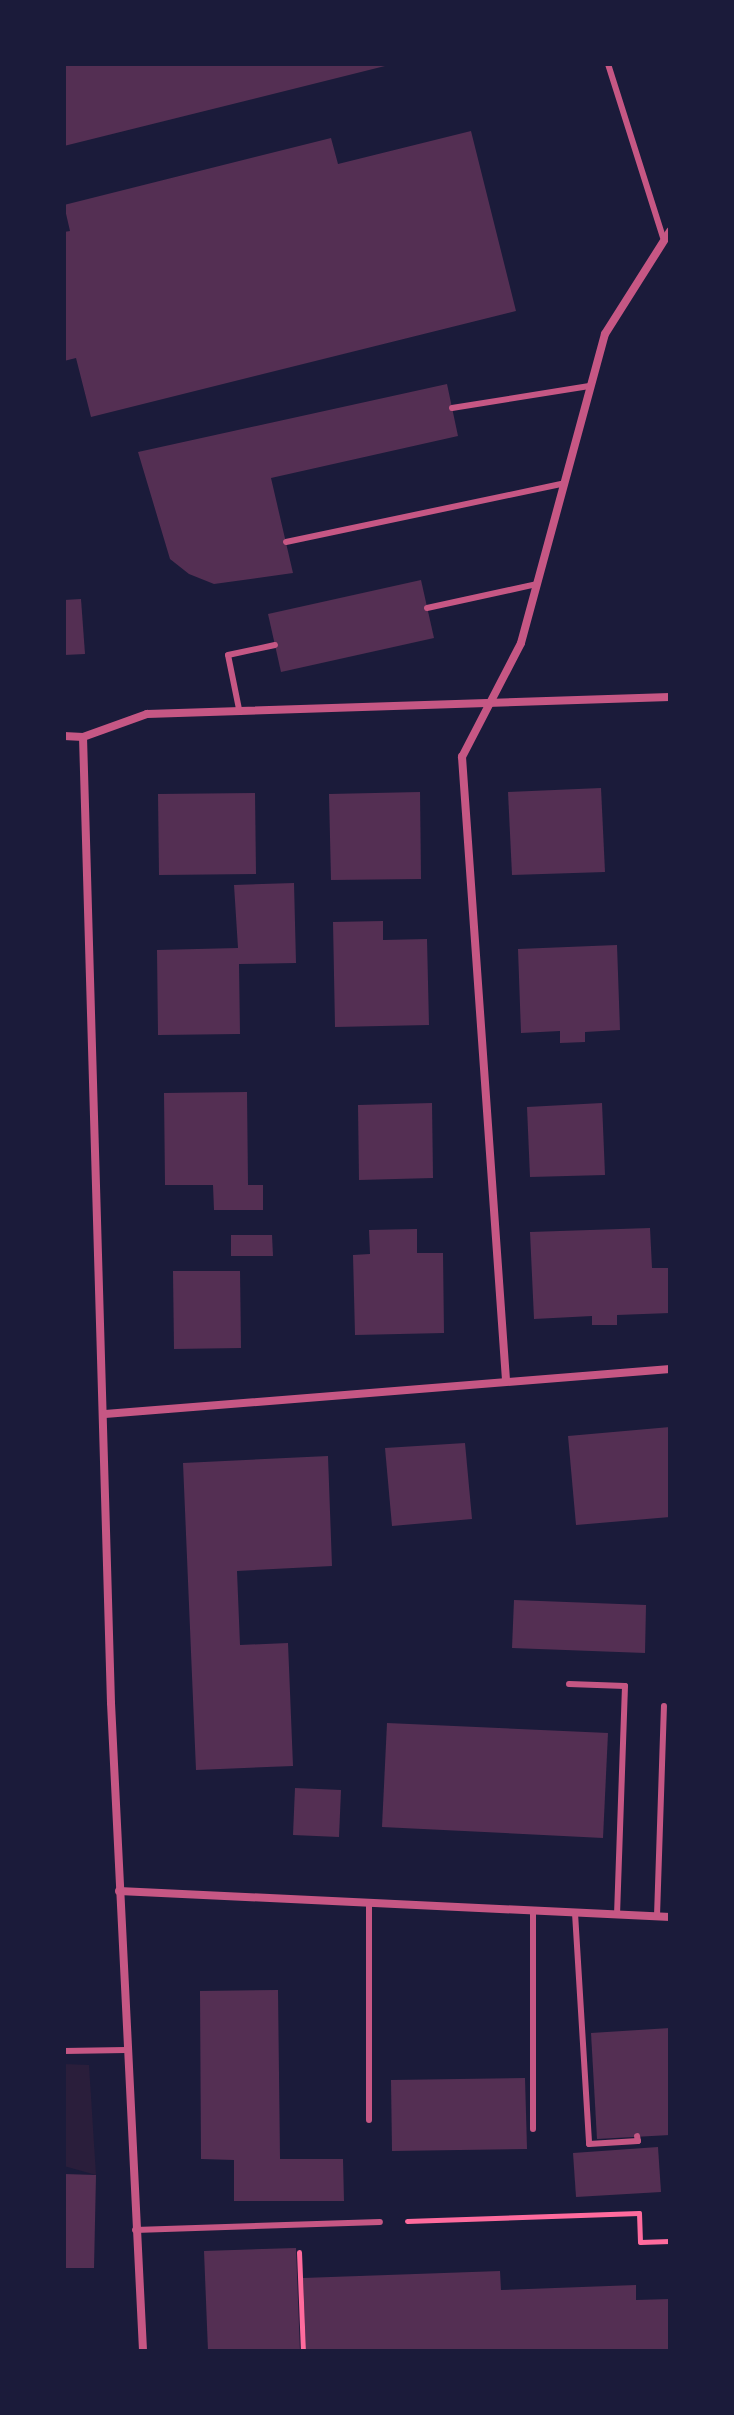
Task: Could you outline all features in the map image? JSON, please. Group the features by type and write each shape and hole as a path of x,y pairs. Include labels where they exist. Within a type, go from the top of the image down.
{"street":[{"path":"506,1380 462,757 521,643 561,484 605,334 666,234"},
{"path":"64,736 83,737 147,714 491,700 670,697"},
{"path":"83,737 119,1891 143,2351"},
{"path":"105,1414 670,1369"},
{"path":"119,1891 670,1917"}],"lane":[{"path":"608,64 666,234"},
{"path":"452,408 589,386"},
{"path":"286,542 561,484"},
{"path":"427,608 537,584"},
{"path":"239,709 228,655 275,645"},
{"path":"569,1684 625,1686 617,1915"},
{"path":"657,1916 664,1706"},
{"path":"369,1903 369,2120"},
{"path":"533,1911 533,2129"},
{"path":"575,1913 589,2144 638,2141 637,2136"},
{"path":"64,2051 126,2050"},
{"path":"135,2230 380,2222"}],"path":[{"path":"380,2222 639,2213 640,2242 670,2241"},
{"path":"298,2224 303,2351"}],"shaded area":[{"path":"64,2064 89,2065 96,2175 64,2166"}],"building":[{"path":"64,64 389,64 389,65 64,146"},
{"path":"471,131 516,311 91,417 76,358 64,361 64,232 70,231 64,205 331,138 338,164"},
{"path":"447,384 458,436 271,478 293,573 214,584 189,574 170,559 138,452"},
{"path":"421,580 434,638 281,672 268,614"},
{"path":"81,599 85,654 64,655 64,600"},
{"path":"601,788 605,872 512,875 508,792"},
{"path":"420,792 421,879 331,880 329,794"},
{"path":"255,793 256,874 159,875 158,794"},
{"path":"294,883 296,963 239,964 240,1034 158,1035 157,950 238,948 234,885"},
{"path":"383,921 383,940 427,939 429,1025 335,1027 333,922"},
{"path":"617,945 620,1030 585,1032 585,1042 560,1043 560,1031 521,1033 518,949"},
{"path":"247,1092 248,1185 263,1185 263,1210 214,1210 213,1185 165,1185 164,1093"},
{"path":"432,1103 433,1178 359,1180 358,1105"},
{"path":"602,1103 605,1175 530,1177 527,1107"},
{"path":"650,1228 652,1268 668,1268 670,1313 617,1315 617,1325 592,1325 592,1316 534,1319 530,1232"},
{"path":"417,1229 417,1253 443,1253 444,1333 355,1335 353,1255 370,1254 369,1230"},
{"path":"231,1235 272,1235 273,1256 231,1256"},
{"path":"173,1271 240,1271 241,1348 174,1349"},
{"path":"670,1427 670,1517 576,1525 568,1436"},
{"path":"465,1443 472,1519 392,1526 385,1448"},
{"path":"328,1456 332,1566 237,1571 240,1645 288,1643 293,1766 196,1770 183,1463"},
{"path":"514,1600 646,1605 645,1653 512,1648"},
{"path":"387,1723 608,1733 603,1838 382,1827"},
{"path":"295,1788 341,1790 339,1837 293,1835"},
{"path":"278,1990 280,2159 343,2159 344,2201 234,2201 234,2160 201,2159 200,1991"},
{"path":"670,2028 670,2135 597,2139 591,2033"},
{"path":"525,2078 527,2149 392,2151 391,2080"},
{"path":"658,2147 661,2192 576,2197 573,2153"},
{"path":"64,2174 96,2175 94,2268 64,2268"},
{"path":"296,2248 300,2351 208,2351 204,2251"},
{"path":"500,2271 501,2290 636,2285 636,2300 670,2299 670,2351 306,2351 303,2278"}]}
